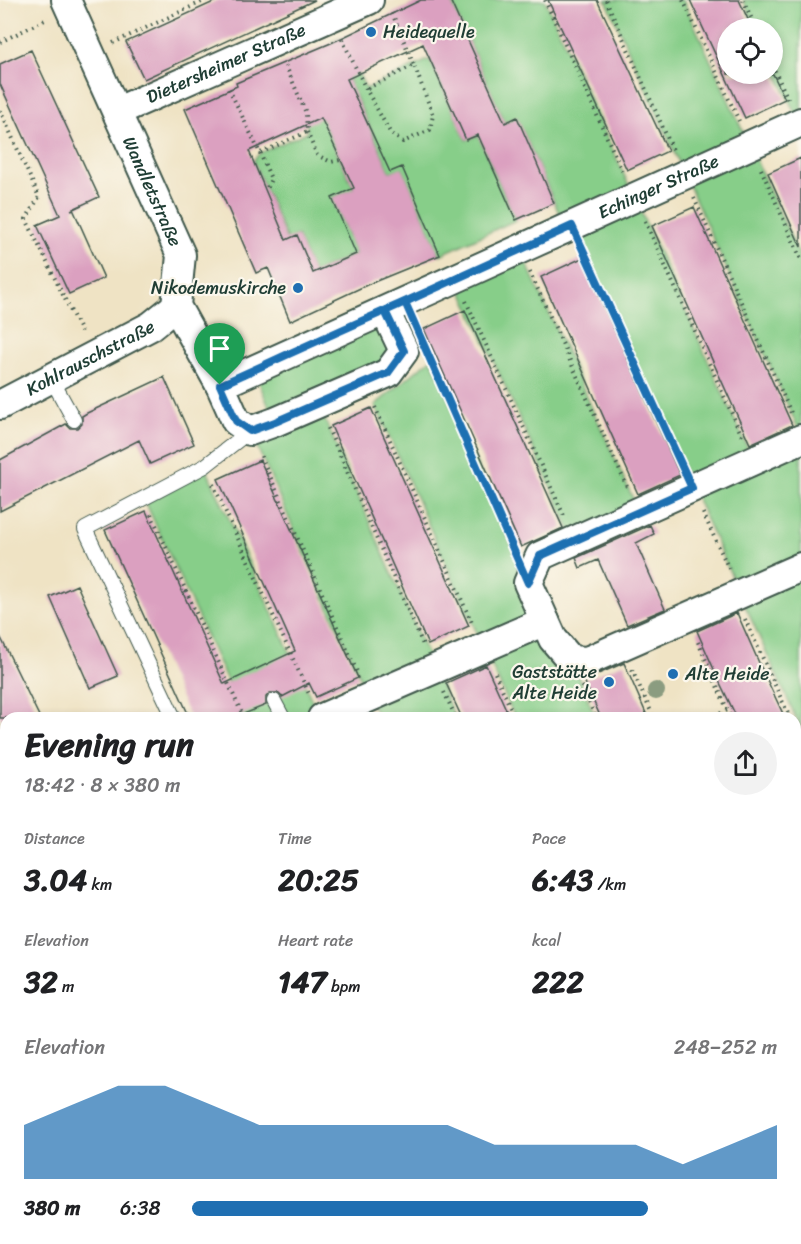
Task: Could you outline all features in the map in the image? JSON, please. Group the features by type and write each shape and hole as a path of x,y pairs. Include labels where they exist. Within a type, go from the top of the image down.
{"street":[{"name":"Wandletstraße","path":"68,4 181,255 176,306"},
{"name":"Dietersheimer Straße","path":"118,111 331,17 380,4"},
{"name":"Echinger Straße","path":"220,385 800,123"},
{"name":"Kohlrauschstraße","path":"0,405 151,326 176,306"},
{"path":"176,306 220,385 236,421 250,431 388,373 404,351 385,311"},
{"path":"799,432 753,461 540,556 528,583 553,639 571,660 587,661 801,567"},
{"path":"316,708 369,698 545,621"}],"lane":[{"path":"51,378 74,420"},
{"path":"171,712 85,529 205,466 250,431"},
{"path":"274,701 280,712"}],"path":[{"path":"91,54 206,0"},
{"path":"545,0 753,461"},
{"path":"606,0 799,432"},
{"path":"683,0 801,259"},
{"path":"743,0 751,18"},
{"path":"0,42 68,4"},
{"path":"331,17 391,134 403,142 429,130 433,115 414,65 380,4"},
{"path":"275,41 306,113 307,132 317,155 331,162 340,160"},
{"path":"366,89 414,65"},
{"path":"219,67 271,179 266,189"},
{"path":"781,84 800,123"},
{"path":"0,110 39,197 26,219 93,357"},
{"path":"260,153 307,132"},
{"path":"572,226 692,488 787,712"},
{"path":"520,249 639,512"},
{"path":"456,278 575,541"},
{"path":"426,350 528,583"},
{"path":"365,384 512,712"},
{"path":"318,404 434,670"},
{"path":"250,431 369,698"},
{"path":"205,466 316,708"},
{"path":"144,499 241,712"},
{"path":"686,617 728,710 723,712"},
{"path":"621,646 651,712"}],"green space":[{"path":"450,0 545,0 753,460 801,439 801,712 793,712 573,226 566,229 517,118 505,123"},
{"path":"606,0 683,0 717,75 717,84 721,84 801,259 801,435"},
{"path":"743,0 801,0 801,127 782,84 783,18 751,18"},
{"path":"341,38 366,89 430,59 466,140 478,135 516,220 440,255 402,168 390,172 331,42"},
{"path":"317,108 354,189 332,198 356,254 313,273 297,235 287,240 253,161 260,153 307,132 306,113"},
{"path":"520,249 639,512 575,541 456,278"},
{"path":"385,311 404,351 318,404 452,712 375,712 250,431 275,422 254,370"},
{"path":"431,359 553,639 571,660 593,712 512,712 375,405"},
{"path":"205,466 317,712 241,712 144,499"}],"building":[{"path":"218,0 315,0 144,79 126,42"},
{"path":"421,0 450,0 505,123 517,117 554,203 516,220 478,135 466,140 423,44 347,79 390,172 402,167 440,255 369,284 290,321 268,268 256,273 185,109 237,86 236,83 331,43","holes":["321,118 354,188 332,198 356,254 313,273 297,235 286,240 249,151"]},
{"path":"548,0 597,0 668,151 627,170"},
{"path":"690,0 739,0 747,18 717,18 717,58"},
{"path":"31,50 99,197 73,209 104,278 69,294 37,225 60,215 0,84 0,64"},
{"path":"729,84 778,84 785,99 745,118"},
{"path":"801,158 801,247 768,173"},
{"path":"694,207 792,425 750,444 652,226"},
{"path":"582,258 680,475 638,494 541,277"},
{"path":"465,310 563,528 521,547 424,329"},
{"path":"164,377 194,444 150,464 139,440 0,511 0,460 66,424 70,428 78,428 82,424 82,416 87,413"},
{"path":"371,408 469,626 428,645 331,426"},
{"path":"260,460 358,678 316,697 309,683 282,697 278,693 270,693 266,697 266,705 249,712 187,712 105,530 146,511 224,684 295,651 218,479"},
{"path":"650,525 654,534 636,543 665,609 627,625 598,560 580,568 576,558"},
{"path":"77,585 118,676 90,688 50,597"},
{"path":"737,613 782,712 734,712 697,631"},
{"path":"0,636 37,712 0,712"},
{"path":"624,663 645,712 598,712 584,680"},
{"path":"486,665 507,712 459,712 446,683"}],"place":[{"name":"Heidequelle","path":"371,32"},
{"name":"Nikodemuskirche","path":"298,288"},
{"name":"Alte Heide","path":"673,674"},
{"name":"Gaststätte Alte Heide","path":"609,682"}],"route":[{"path":"220,385 236,421 250,431 388,373 404,351 385,311 572,226 692,488 540,556 528,583 405,302 385,311 336,333 286,355 220,385"}]}
